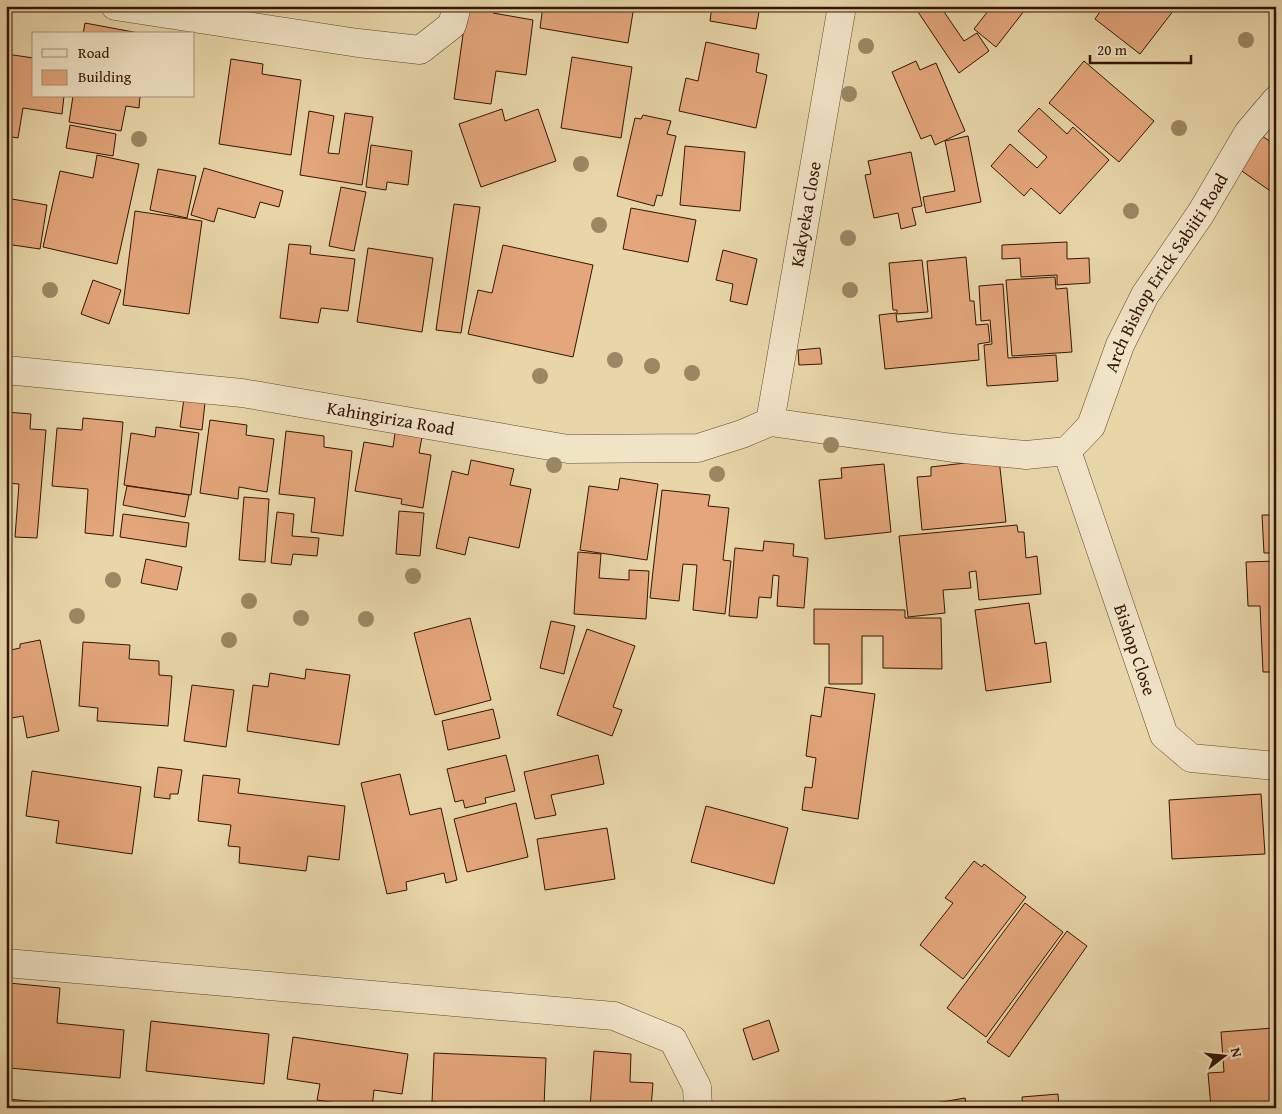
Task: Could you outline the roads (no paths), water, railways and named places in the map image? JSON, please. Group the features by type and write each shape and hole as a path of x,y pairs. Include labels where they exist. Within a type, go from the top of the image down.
{"street":[{"path":"115,6 358,43 420,50 452,24 457,6"},
{"name":"Kakyeka Close","path":"770,422 842,6"},
{"name":"Arch Bishop Erick Sabiiti Road","path":"1067,451 1092,426 1120,345 1145,295 1201,213 1248,133 1276,100"},
{"name":"Kahingiriza Road","path":"6,370 242,393 568,449 698,448 742,434 770,422"},
{"path":"770,422 953,448 1026,456 1067,451"},
{"name":"Bishop Close","path":"1067,451 1164,735 1191,758 1276,766"},
{"path":"6,963 614,1016 673,1040 697,1087 698,1108"}]}
